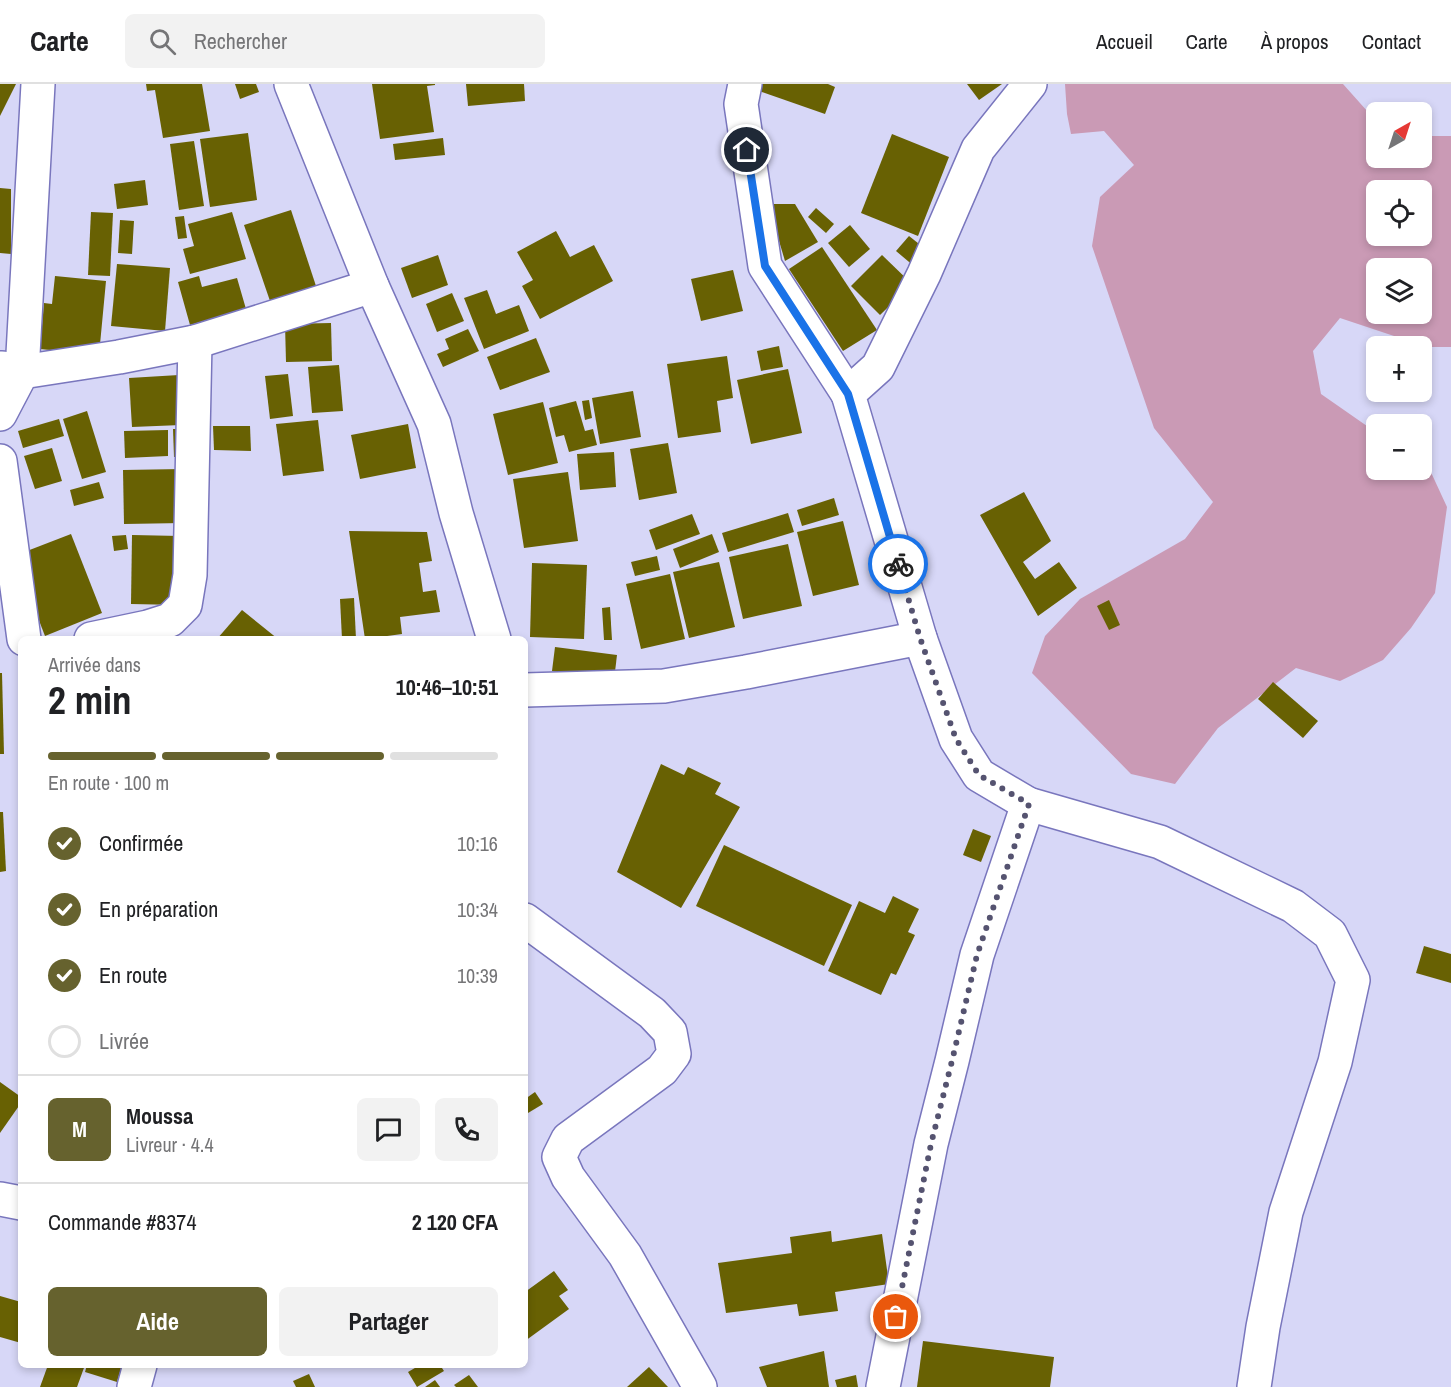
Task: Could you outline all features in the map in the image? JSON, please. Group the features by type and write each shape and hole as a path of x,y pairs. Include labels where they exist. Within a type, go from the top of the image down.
{"street":[{"path":"0,414 11,370 38,84"},
{"path":"291,84 372,286 434,424 456,513 493,636"},
{"path":"745,84 741,104 765,266 848,394 920,638 956,739 979,775 1029,804 1160,842 1293,906 1329,934 1353,980 1335,1062 1286,1212 1263,1327 1254,1387"},
{"path":"848,394 878,367 924,274 978,149 1030,84"},
{"path":"11,370 119,357 195,342 372,286"},
{"path":"105,636 170,621 185,605 190,575 195,342"},
{"path":"0,461 24,636"},
{"path":"528,690 664,686 920,638"},
{"path":"0,641 18,649"},
{"path":"883,1387 931,1144 977,955 1029,804"},
{"path":"528,922 652,1013 670,1032 674,1054 662,1070 568,1138 559,1157 568,1177 625,1255 700,1387"},
{"path":"0,1199 18,1202"},
{"path":"134,1387 139,1368"}],"shaded area":[{"path":"1065,84 1343,84 1366,110 1366,168 1432,168 1432,136 1451,136 1451,347 1432,347 1432,336 1394,336 1340,318 1313,351 1321,394 1366,425 1366,480 1432,480 1432,474 1447,507 1435,593 1411,628 1383,660 1340,681 1296,668 1218,728 1175,784 1131,774 1032,673 1045,636 1080,599 1185,539 1213,502 1154,428 1092,246 1100,197 1134,165 1104,131 1071,134"}],"building":[{"path":"0,84 16,84 0,116"},
{"path":"146,84 202,84 210,131 163,138 155,90 147,91"},
{"path":"235,84 256,84 259,92 240,99"},
{"path":"372,84 435,84 427,86 434,132 380,139"},
{"path":"466,84 524,84 525,101 468,106"},
{"path":"762,84 828,84 835,87 825,114 759,91"},
{"path":"967,84 1002,84 979,100"},
{"path":"248,133 257,200 210,207 200,139"},
{"path":"892,134 949,157 918,236 861,213"},
{"path":"443,138 445,155 395,160 393,144"},
{"path":"194,141 204,206 179,210 170,144"},
{"path":"145,180 148,205 117,209 114,184"},
{"path":"0,188 11,189 11,254 0,253"},
{"path":"768,204 795,204 818,242 785,261"},
{"path":"816,208 834,224 826,233 808,217"},
{"path":"291,210 316,286 270,301 244,225"},
{"path":"91,212 113,213 110,276 88,275"},
{"path":"232,212 246,259 190,274 183,249 194,246 188,224"},
{"path":"184,216 187,238 178,239 175,217"},
{"path":"120,220 134,221 132,254 118,253"},
{"path":"850,225 870,249 849,267 828,243"},
{"path":"556,231 570,257 594,245 613,281 540,319 522,286 533,280 517,252"},
{"path":"909,236 928,251 915,267 896,251"},
{"path":"822,247 877,330 843,351 789,269"},
{"path":"438,255 448,285 412,298 401,268"},
{"path":"882,255 912,284 880,315 851,286"},
{"path":"117,264 170,268 165,331 111,326"},
{"path":"733,270 743,311 701,321 691,279"},
{"path":"55,276 106,281 99,355 40,349 44,303 52,304"},
{"path":"199,276 202,287 237,278 246,309 190,325 178,282"},
{"path":"487,290 496,314 519,305 529,331 484,349 464,298"},
{"path":"452,293 464,321 437,332 426,304"},
{"path":"331,323 332,361 286,362 285,324"},
{"path":"468,329 479,351 443,367 437,354 449,349 445,339"},
{"path":"536,338 550,372 500,390 487,357"},
{"path":"779,346 783,367 761,371 757,351"},
{"path":"727,356 733,398 717,401 721,432 678,438 667,364"},
{"path":"339,365 343,411 312,413 308,367"},
{"path":"788,369 802,433 751,444 737,380"},
{"path":"288,374 293,416 270,419 265,376"},
{"path":"179,375 181,425 132,427 129,378"},
{"path":"633,391 641,437 600,444 592,398"},
{"path":"589,400 592,418 585,420 582,401"},
{"path":"576,401 585,431 593,429 597,445 569,452 564,435 556,437 549,408"},
{"path":"543,402 558,463 508,475 493,414"},
{"path":"87,411 106,472 82,479 63,419"},
{"path":"59,419 64,436 23,448 18,431"},
{"path":"318,420 324,471 283,476 276,424"},
{"path":"408,424 416,468 360,479 351,435"},
{"path":"213,426 250,426 251,451 214,450"},
{"path":"173,429 181,429 182,457 174,457"},
{"path":"168,430 168,456 125,458 124,431"},
{"path":"668,443 677,493 639,500 630,449"},
{"path":"52,448 62,481 35,489 24,456"},
{"path":"614,452 616,487 580,490 577,454"},
{"path":"182,469 183,523 124,524 123,470"},
{"path":"568,472 578,541 524,548 513,479"},
{"path":"99,482 104,498 74,506 70,490"},
{"path":"1024,492 1051,541 1023,562 1035,579 1059,562 1077,588 1038,616 980,515"},
{"path":"834,498 839,515 802,526 797,510"},
{"path":"788,513 794,532 728,552 722,533"},
{"path":"692,514 700,534 656,550 649,530"},
{"path":"843,521 859,585 813,596 797,532"},
{"path":"349,531 427,532 432,561 419,563 423,592 436,590 440,612 400,617 402,634 365,636"},
{"path":"71,534 102,613 45,636 14,556"},
{"path":"712,534 719,552 680,568 673,549"},
{"path":"126,535 128,549 114,551 112,536"},
{"path":"132,535 180,536 179,605 131,604"},
{"path":"788,544 802,606 743,619 729,557"},
{"path":"657,556 660,570 635,576 631,562"},
{"path":"719,562 735,627 689,638 673,572"},
{"path":"532,563 587,565 584,639 530,637"},
{"path":"670,574 685,639 641,649 626,584"},
{"path":"354,598 356,636 342,636 340,599"},
{"path":"1109,600 1120,625 1109,630 1097,606"},
{"path":"610,607 612,640 604,640 602,608"},
{"path":"242,610 274,636 220,636"},
{"path":"555,647 617,655 614,680 552,671"},
{"path":"0,673 2,673 4,754 0,754"},
{"path":"1273,682 1318,721 1303,738 1258,699"},
{"path":"661,764 684,775 688,767 721,783 715,794 740,807 681,908 617,872"},
{"path":"0,812 3,812 6,871 0,872"},
{"path":"973,829 991,836 981,862 963,855"},
{"path":"724,845 852,905 824,966 696,906"},
{"path":"893,896 919,909 908,932 915,935 896,975 891,973 881,995 828,971 859,901 885,913"},
{"path":"1424,946 1451,954 1451,983 1416,973"},
{"path":"0,1082 18,1095 18,1107 0,1133"},
{"path":"535,1092 543,1104 528,1113 528,1097"},
{"path":"831,1231 832,1242 882,1234 889,1284 835,1292 838,1311 799,1316 797,1304 726,1313 718,1263 792,1253 790,1237"},
{"path":"554,1271 568,1290 559,1296 569,1309 528,1339 528,1290"},
{"path":"0,1296 18,1301 18,1342 0,1337"},
{"path":"923,1341 1054,1357 1050,1387 917,1387"},
{"path":"824,1351 829,1387 767,1387 759,1367"},
{"path":"649,1367 668,1387 627,1387"},
{"path":"47,1368 84,1368 77,1387 40,1387"},
{"path":"86,1368 121,1368 117,1382 85,1372"},
{"path":"415,1368 442,1368 444,1371 417,1387 408,1372"},
{"path":"309,1374 315,1387 296,1387 293,1381"},
{"path":"469,1375 478,1387 456,1387 454,1385"},
{"path":"856,1375 858,1387 837,1387 835,1380"},
{"path":"435,1380 440,1387 425,1387"}],"way so far":[{"path":"896,1317 931,1144 977,955 1029,804 979,775 956,739 920,638 898,564"}],"route":[{"path":"747,150 765,266 848,394 898,564"}]}
